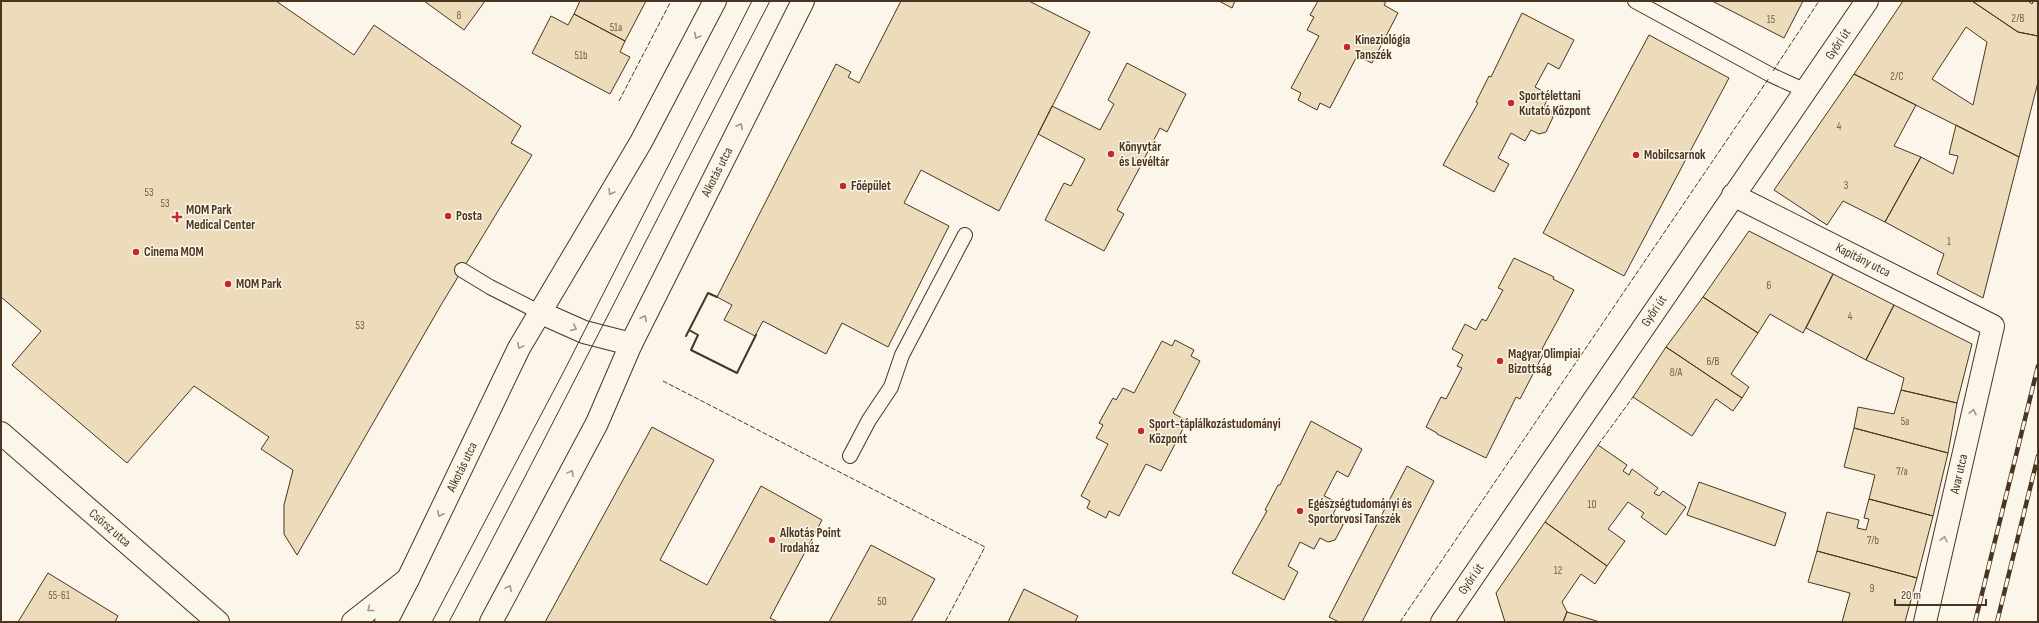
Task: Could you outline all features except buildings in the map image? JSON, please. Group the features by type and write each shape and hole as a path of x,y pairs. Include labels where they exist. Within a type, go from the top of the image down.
{"street":[{"name":"Alkotás utca","path":"386,622 519,348 641,142 715,1"},
{"name":"Alkotás utca","path":"491,622 597,423 631,344 803,1"},
{"name":"Győri út","path":"1442,622 1733,194 1806,91 1867,1"},
{"name":"Kapitány utca","path":"1733,194 1993,326"},
{"path":"539,312 584,332 631,344"},
{"name":"Avar utca","path":"1925,622 1993,326"},
{"name":"Csörsz utca","path":"1,433 218,622"},
{"path":"353,622 408,579"}],"lane":[{"path":"1635,1 1771,75 1806,91"},
{"path":"850,456 869,420 891,387 902,355 965,235"},
{"path":"462,270 490,287 539,312"}],"tram line":[{"path":"432,622 563,373 752,1"},
{"path":"449,622 770,1"}],"railway":[{"path":"1975,622 2038,366"},
{"path":"1997,622 2038,456"}],"fence":[{"path":"619,101 671,1"},
{"path":"1773,71 1819,1"},
{"path":"1400,622 1769,78"},
{"path":"663,381 985,547 945,622"},
{"path":"1598,445 1633,397"}],"wall":[{"path":"686,336 708,293 717,297"},
{"path":"689,330 698,335 691,350 737,373 756,335"}],"place":[{"name":"Kineziológia Tanszék","path":"1347,47"},
{"name":"Sportélettani Kutató Központ","path":"1511,103"},
{"name":"Könyvtár és Levéltár","path":"1111,154"},
{"name":"Mobilcsarnok","path":"1636,155"},
{"name":"Főépület","path":"843,186"},
{"name":"Posta","path":"448,216"},
{"name":"MOM Park Medical Center","path":"177,217"},
{"name":"Cinema MOM","path":"136,252"},
{"name":"MOM Park","path":"228,284"},
{"name":"Magyar Olimpiai Bizottság","path":"1500,361"},
{"name":"Sport-táplálkozástudományi Központ","path":"1141,431"},
{"name":"Egészségtudományi és Sportorvosi Tanszék","path":"1300,511"},
{"name":"Alkotás Point Irodaház","path":"772,540"}]}
